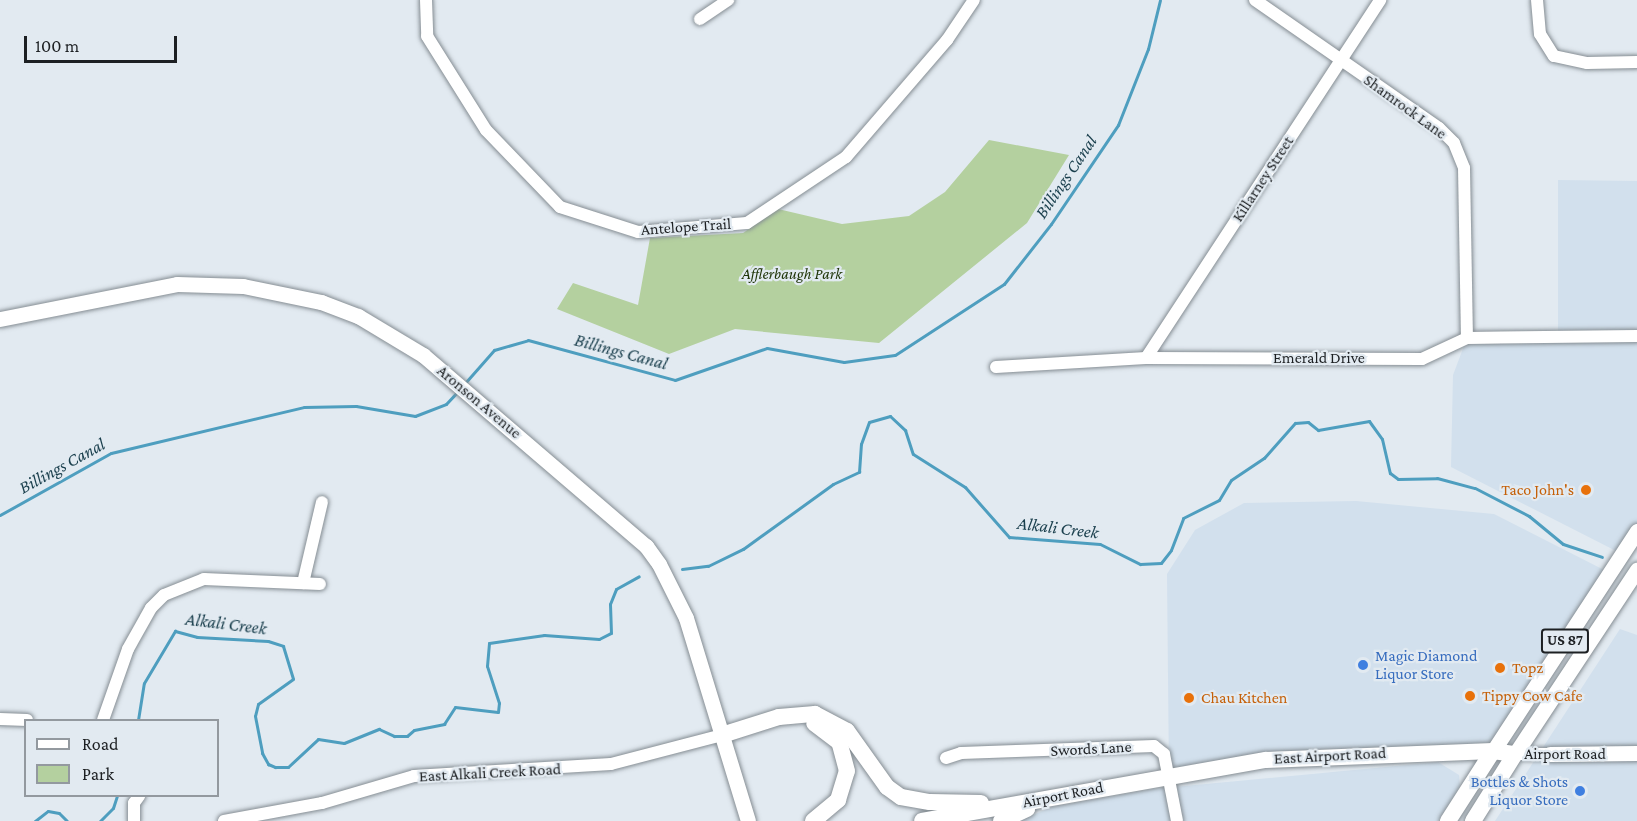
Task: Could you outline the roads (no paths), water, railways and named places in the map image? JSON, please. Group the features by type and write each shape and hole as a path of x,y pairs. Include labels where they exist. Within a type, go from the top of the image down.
{"highway":[{"path":"722,735 791,715 815,714 832,720 847,731 887,787 901,797 930,802 1020,803"},
{"path":"791,715 818,724 832,734 847,760 844,792 825,813 813,821"},
{"name":"Airport Road","path":"1493,751 1515,754"},
{"name":"East Airport Road","path":"1169,775 1316,755 1493,751"},
{"name":"US 87","path":"1448,821 1493,751"},
{"name":"US 87","path":"1473,821 1515,754"},
{"name":"Airport Road","path":"922,821 1169,775"},
{"path":"1001,821 1061,795"}],"main road":[{"name":"Aronson Avenue","path":"0,319 177,284 243,286 298,294 358,316 404,342 471,393 646,546 672,584 686,618 748,821"},
{"name":"US 87","path":"1493,751 1637,531"},
{"name":"US 87","path":"1515,754 1637,570"},
{"name":"Airport Road","path":"1550,754 1637,753"}],"street":[{"name":"Antelope Trail","path":"426,0 427,36 486,130 560,207 638,232 747,223 846,157 947,40 974,0"},
{"path":"700,19 728,0"},
{"name":"Shamrock Lane","path":"1255,0 1439,128 1461,156 1464,168 1467,338"},
{"name":"Killarney Street","path":"1146,358 1380,0"},
{"path":"1537,0 1540,34 1554,56 1587,63 1637,62"},
{"name":"Emerald Drive","path":"996,367 1146,358 1422,359 1467,338 1637,336"},
{"path":"303,584 322,502"},
{"path":"103,719 128,649 151,608 164,595 204,579 320,584"},
{"path":"0,719 24,720"},
{"name":"East Alkali Creek Road","path":"224,821 322,803 414,776 611,764 722,735"},
{"name":"Swords Lane","path":"946,758 961,753 1154,746 1164,754 1177,821"},
{"name":"Airport Road","path":"1515,754 1550,754"},
{"path":"135,821 134,803 138,797"}],"waterway":[{"name":"Billings Canal","path":"465,383 494,350 528,340 675,380 767,348 844,362 895,355 1004,284 1051,224 1118,125 1148,49 1160,0"},
{"name":"Billings Canal","path":"0,515 111,453 304,407 356,406 415,416 446,404 459,390"},
{"name":"Alkali Creek","path":"682,569 708,566 743,549 833,484 859,472 861,444 869,422 890,416 905,430 913,454 965,487 1009,537 1100,544 1140,564 1161,563 1171,550 1183,518 1219,500 1231,480 1264,458 1295,423 1308,422 1318,430 1369,421 1382,439 1390,473 1398,479 1437,478 1475,488 1529,516 1563,544 1602,557"},
{"name":"Alkali Creek","path":"138,719 144,683 175,631 197,637 268,641 283,646 293,679 258,704 255,716 262,753 268,764 275,767 288,767 318,739 344,743 379,729 394,736 407,736 414,730 444,724 455,707 498,712 499,703 487,666 489,643 544,635 599,639 611,633 610,604 616,589 639,576"},
{"name":"Alkali Creek","path":"100,821 113,808 117,797"},
{"name":"Alkali Creek","path":"35,821 48,811 59,813 67,821"}],"place":[{"name":"Taco John's","path":"1586,490"},
{"name":"Magic Diamond Liquor Store","path":"1363,665"},
{"name":"Topz","path":"1500,668"},
{"name":"Tippy Cow Cafe","path":"1470,696"},
{"name":"Chau Kitchen","path":"1189,698"},
{"name":"Bottles & Shots Liquor Store","path":"1580,791"}],"park label":[{"name":"Afflerbaugh Park","path":"792,274"}]}
